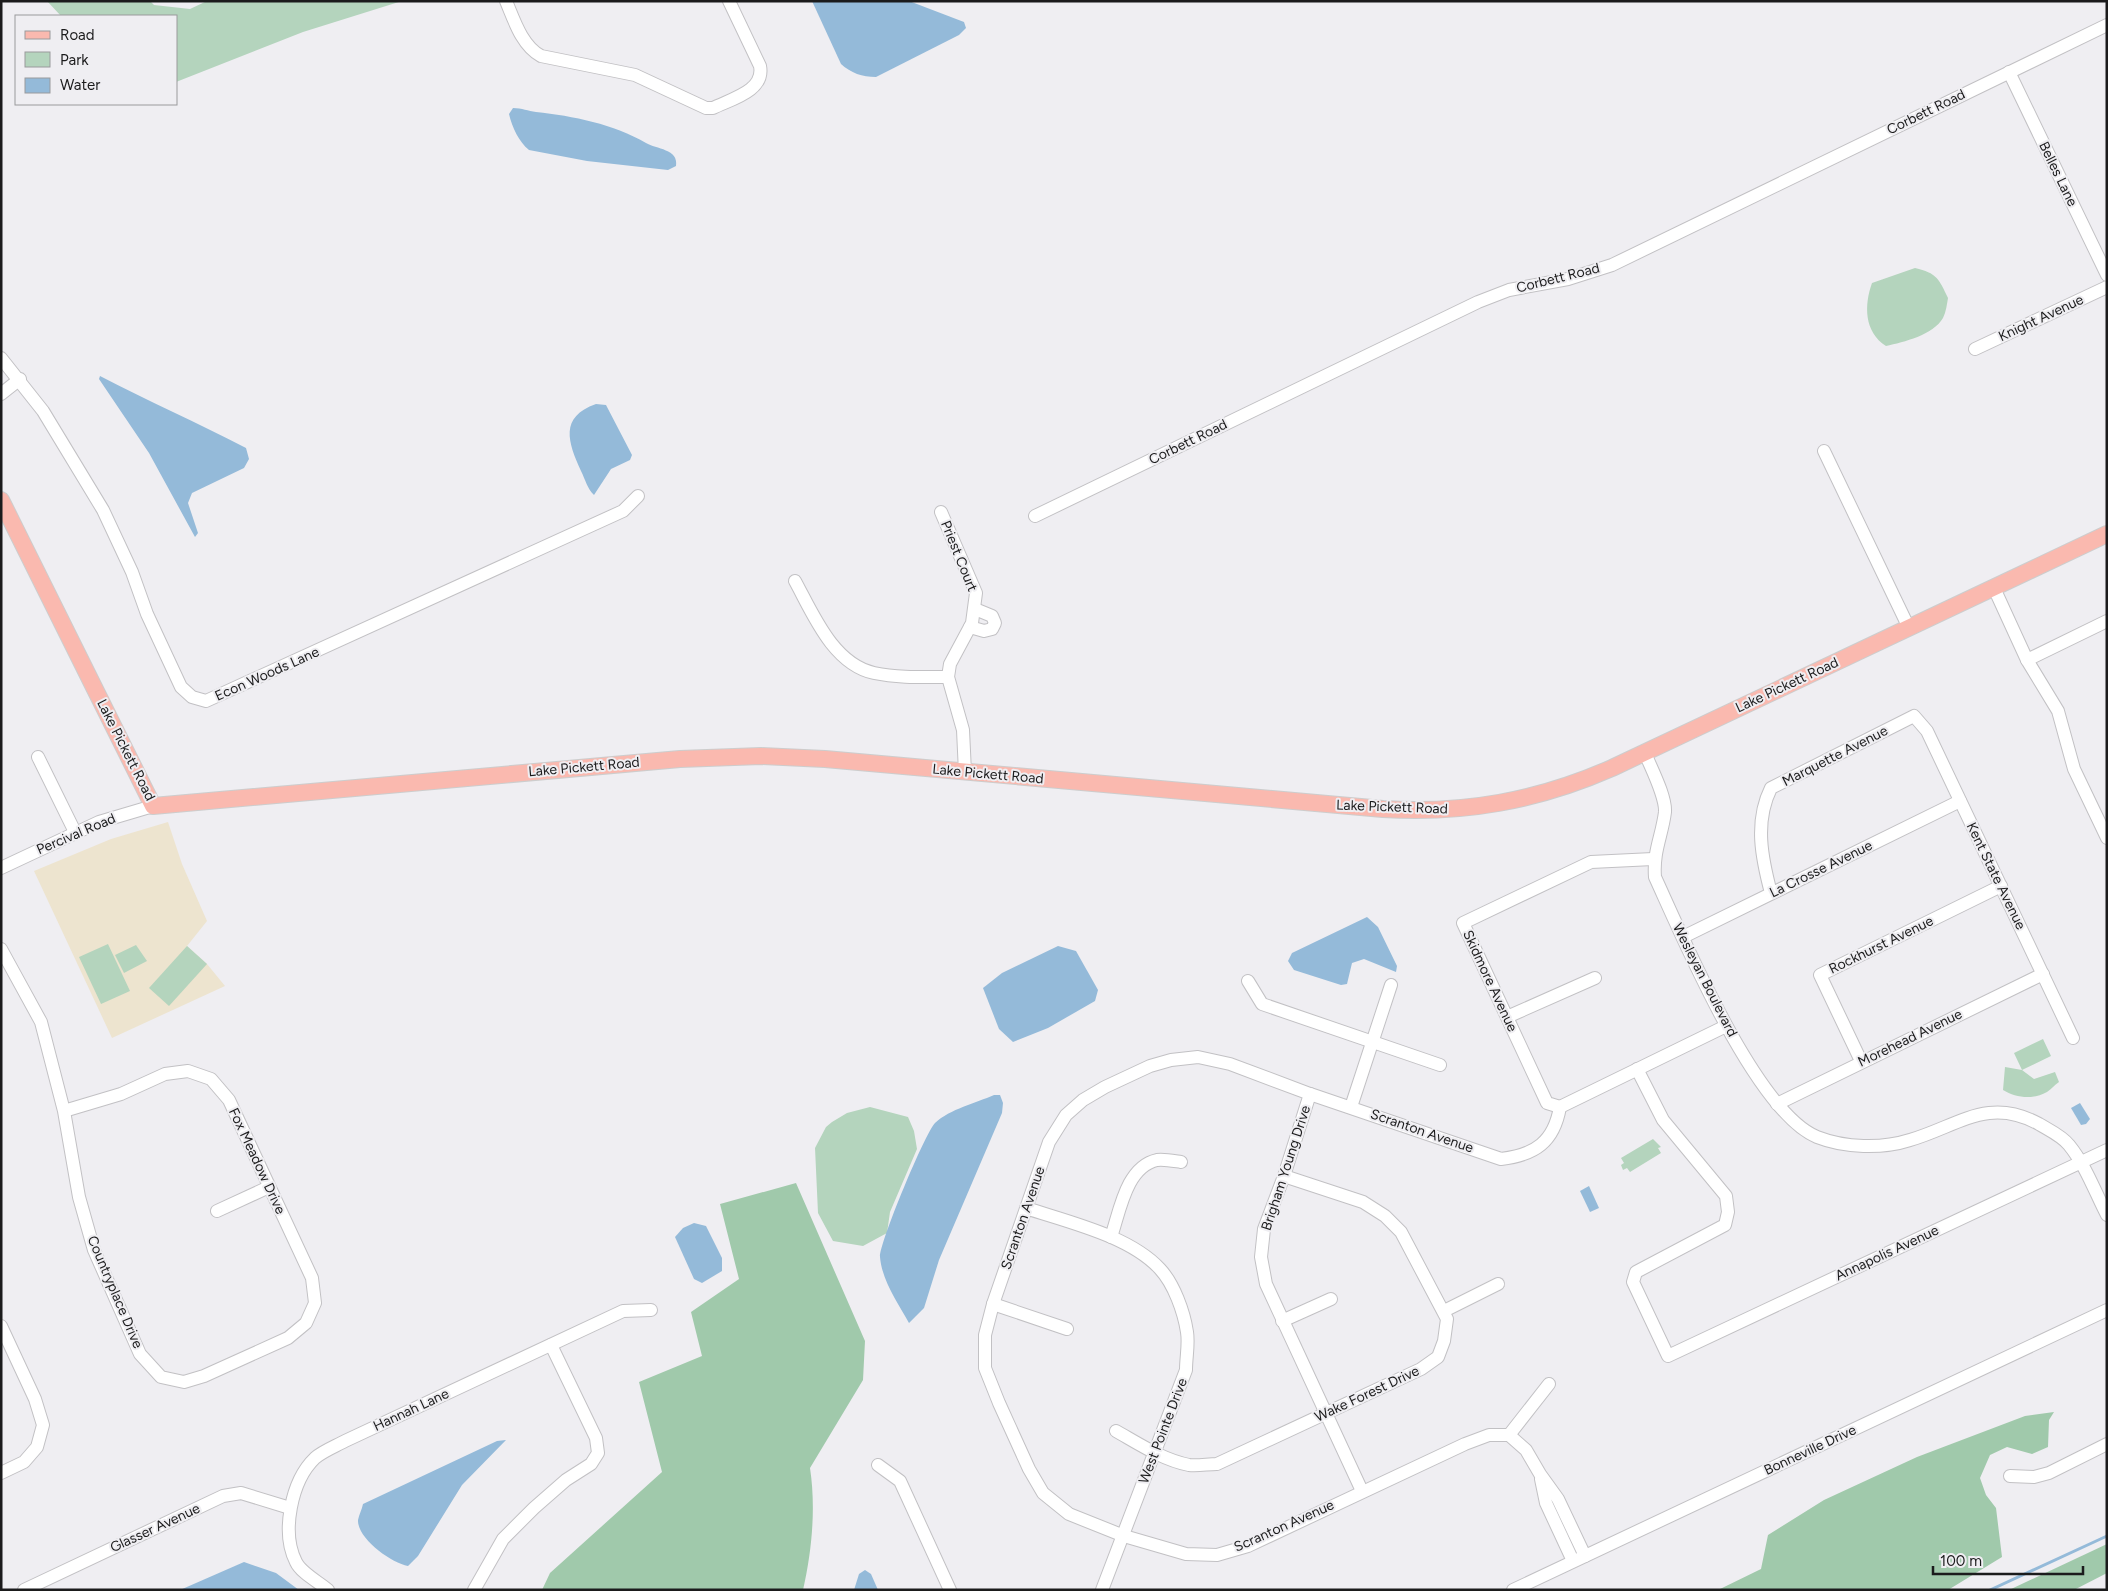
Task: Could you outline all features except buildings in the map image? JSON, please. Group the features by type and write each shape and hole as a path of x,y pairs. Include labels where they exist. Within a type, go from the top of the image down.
{"main road":[{"name":"Lake Pickett Road","path":"1,500 153,806 711,758 797,758 1357,807 1444,810 1484,807 1546,793 1593,777 2107,534"}],"street":[{"path":"506,1 526,43 533,52 540,56 635,75 706,108 713,108 751,89 760,76 760,66 729,1"},
{"name":"Corbett Road","path":"1035,516 1478,302 1509,290 1568,279 1612,264 2107,25"},
{"name":"Belles Lane","path":"2009,72 2107,275"},
{"name":"Knight Avenue","path":"1975,349 2107,287"},
{"name":"Econ Woods Lane","path":"1,358 20,379 43,411 103,510 132,572 146,614 181,687 192,697 206,701 623,511 638,496"},
{"path":"1,394 20,379"},
{"path":"1824,452 1909,628"},
{"name":"Priest Court","path":"941,512 974,587 975,609 970,627 950,664 948,677"},
{"path":"795,582 825,635 846,658 872,673 948,677 963,730 965,772"},
{"path":"1994,588 2027,660 2058,711 2074,770 2107,838"},
{"path":"970,627 984,631 992,628 995,623 992,616 975,609"},
{"path":"2027,660 2107,621"},
{"name":"Kent State Avenue","path":"1914,716 1927,731 2073,1038"},
{"name":"Marquette Avenue","path":"1771,893 1763,864 1761,826 1763,803 1770,788 1914,716"},
{"name":"Wesleyan Boulevard","path":"1645,753 1659,788 1665,810 1654,859 1655,877 1726,1026 1777,1104 1793,1119 1817,1136 1852,1145 1879,1147 1910,1140 1979,1113 2002,1112 2026,1117 2054,1132 2068,1143 2081,1162 2107,1215"},
{"path":"38,757 75,832"},
{"name":"La Crosse Avenue","path":"1683,937 1960,801"},
{"name":"Percival Road","path":"1,868 75,832 117,815 153,806"},
{"name":"Skidmore Avenue","path":"1560,1107 1547,1104 1463,923 1590,862 1654,859"},
{"name":"Rockhurst Avenue","path":"1860,1062 1820,975 2001,886"},
{"name":"Countryplace Drive","path":"1,949 41,1022 64,1111 79,1197 94,1250 140,1354 161,1377 184,1382 204,1376 288,1338 306,1323 315,1303 312,1278"},
{"name":"Morehead Avenue","path":"1777,1104 2043,974"},
{"path":"1507,1018 1595,978"},
{"path":"1248,980 1262,1004 1440,1065"},
{"path":"1351,1107 1391,985"},
{"path":"1560,1107 1726,1026"},
{"name":"Scranton Avenue","path":"1509,1435 1489,1435 1473,1441 1362,1491 1248,1546 1217,1554 1186,1554 1124,1536 1069,1514 1043,1493 1029,1469 985,1368 985,1335 993,1304 1049,1142 1066,1115 1083,1100 1150,1066 1171,1060 1198,1057 1230,1064 1310,1094 1501,1159 1523,1156 1548,1138 1558,1119 1560,1107"},
{"name":"Annapolis Avenue","path":"1637,1069 1663,1120 1726,1196 1728,1212 1725,1225 1636,1272 1633,1282 1668,1356 2107,1150"},
{"name":"Fox Meadow Drive","path":"64,1111 121,1094 165,1074 188,1071 210,1079 229,1100 312,1278"},
{"name":"Brigham Young Drive","path":"1310,1094 1284,1176 1264,1229 1261,1257 1266,1284 1362,1491"},
{"path":"1111,1237 1128,1185 1143,1166 1159,1160 1181,1162"},
{"name":"Wake Forest Drive","path":"1116,1431 1154,1452 1190,1465 1217,1464 1421,1369 1438,1357 1444,1341 1447,1319 1401,1232 1385,1216 1363,1202 1284,1176"},
{"path":"217,1211 268,1187"},
{"name":"West Pointe Drive","path":"1026,1208 1111,1237 1136,1251 1161,1269 1181,1305 1187,1334 1186,1370 1102,1590"},
{"path":"1444,1312 1498,1284"},
{"path":"1282,1321 1332,1299"},
{"path":"993,1304 1067,1329"},
{"name":"Hannah Lane","path":"328,1590 296,1564 288,1541 290,1508 300,1481 315,1458 345,1441 623,1311 651,1310"},
{"name":"Bonneville Drive","path":"1512,1590 2107,1310"},
{"path":"1,1326 4,1342 35,1399 43,1425 37,1447 24,1462 1,1473"},
{"path":"474,1590 504,1539 540,1502 566,1480 592,1464 598,1452 596,1438 551,1345"},
{"path":"1549,1384 1509,1435 1526,1450 1540,1474 1546,1503 1579,1558"},
{"path":"2010,1476 2034,1478 2107,1444"},
{"path":"878,1465 900,1481 950,1590"},
{"name":"Glasser Avenue","path":"24,1590 223,1496 241,1493 290,1508"}],"shaded area":[{"path":"168,822 182,864 207,921 187,946 207,964 225,986 112,1038 34,871 111,839"}],"green space":[{"path":"47,1 150,1 154,5 190,9 207,1 402,1 303,32 178,81 178,15 60,15"},
{"path":"1915,268 1928,272 1939,281 1948,298 1944,316 1938,324 1925,333 1909,340 1886,346 1873,333 1870,326 1867,309 1869,291 1872,283"},
{"path":"108,944 130,991 101,1004 79,957"},
{"path":"136,945 147,961 124,973 115,955"},
{"path":"187,946 207,964 169,1006 149,988"},
{"path":"2043,1039 2051,1056 2022,1070 2014,1053"},
{"path":"2005,1067 2022,1070 2034,1079 2055,1072 2059,1082 2042,1095 2030,1097 2013,1095 2003,1090"},
{"path":"870,1107 908,1117 914,1131 917,1149 890,1212 887,1233 863,1246 833,1241 818,1213 815,1148 826,1127 832,1122 847,1113"},
{"path":"1653,1139 1661,1147 1658,1148 1661,1153 1630,1172 1627,1168 1623,1170 1621,1165 1624,1163 1621,1158"},
{"path":"796,1183 865,1341 863,1380 810,1468 813,1513 809,1560 803,1590 542,1590 550,1573 662,1472 639,1382 702,1356 691,1312 739,1279 720,1204"},
{"path":"2054,1412 2049,1420 2048,1447 2032,1454 2007,1447 1990,1455 1980,1478 1986,1495 1996,1508 2002,1557 1948,1590 1718,1590 1761,1569 1768,1535 1824,1500 1917,1457 2025,1416"},
{"path":"2107,1544 2107,1573 2074,1590 2009,1590"}],"water":[{"path":"812,1 909,1 964,22 966,28 959,35 876,77 866,76 857,74 841,64"},
{"path":"513,108 564,116 607,126 666,150 674,156 676,166 668,170 587,161 529,150 519,139 512,124 509,114"},
{"path":"100,376 246,448 249,459 244,468 192,493 188,503 198,533 195,537 149,453 99,379"},
{"path":"596,404 606,405 632,455 630,460 611,469 594,495 588,487 576,460 570,440 570,432 576,416 584,409"},
{"path":"1367,917 1378,927 1397,966 1396,972 1364,959 1352,963 1347,984 1341,985 1294,970 1288,961 1292,953"},
{"path":"1058,946 1076,951 1098,990 1095,1001 1048,1028 1013,1042 999,1029 983,988 1002,973"},
{"path":"994,1095 1000,1095 1003,1103 1002,1113 939,1260 924,1308 909,1323 887,1283 881,1266 882,1248 894,1212 922,1146 935,1123 956,1110"},
{"path":"2080,1103 2090,1119 2086,1124 2081,1125 2071,1108"},
{"path":"1589,1186 1599,1208 1590,1212 1580,1191"},
{"path":"694,1223 706,1226 722,1258 722,1271 702,1283 694,1279 675,1237 683,1228"},
{"path":"506,1440 462,1485 418,1556 408,1566 384,1555 363,1534 358,1520 363,1504 497,1441"},
{"path":"244,1562 276,1573 299,1590 180,1590"},
{"path":"865,1570 871,1574 878,1590 854,1590 859,1574"}],"waterway":[{"path":"1990,1590 2107,1536"}]}
